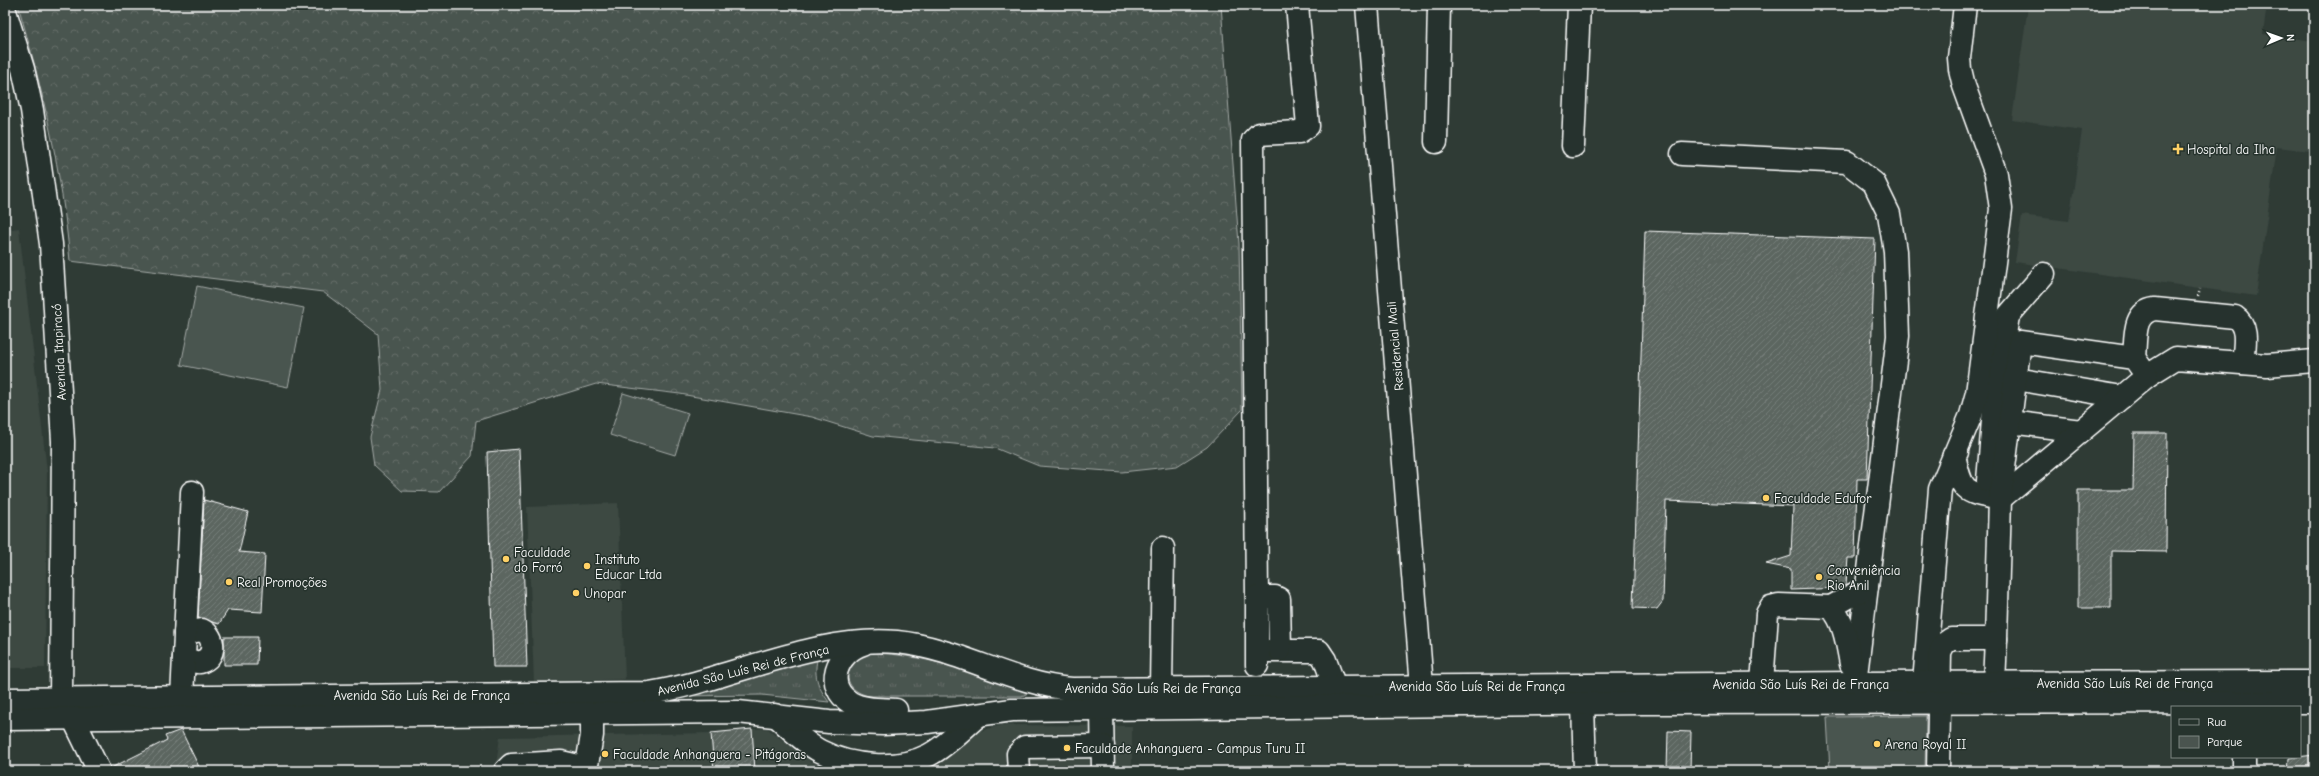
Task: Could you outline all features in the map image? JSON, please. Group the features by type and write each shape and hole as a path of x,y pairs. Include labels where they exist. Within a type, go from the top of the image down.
{"main road":[{"path":"1251,688 1257,665 1253,140 1259,134 1299,132 1308,126 1297,5"},
{"name":"Residencial Mali","path":"1367,5 1422,686"},
{"path":"1436,142 1439,5"},
{"path":"1574,146 1579,5"},
{"path":"1938,771 1934,689 1940,489 1971,415 1977,393 2000,209 2000,192 1996,174 1964,86 1960,69 1959,58 1965,5"},
{"name":"Avenida Itapiracó","path":"5,11 32,110 52,244 63,441 61,698"},
{"path":"1682,154 1846,162 1874,183 1889,214 1895,250 1898,336 1855,683"},
{"path":"2000,499 1987,486 1996,396 2008,316 2044,274"},
{"path":"2147,376 2134,358 2140,317 2146,310 2155,309 2235,317 2243,325 2244,331 2242,363"},
{"path":"1994,683 2000,499 2020,342 2134,358"},
{"path":"2000,499 2147,376 2176,358 2267,365 2314,361"},
{"path":"2016,379 2122,397"},
{"path":"1954,455 1975,435 1996,396"},
{"path":"2010,422 2081,431"},
{"path":"1954,455 1958,475 1966,490 1974,494 2000,499"},
{"path":"182,697 192,492"},
{"path":"1161,688 1163,548"},
{"path":"1762,684 1767,614 1771,607 1779,605 1831,607 1867,587"},
{"path":"1257,597 1275,596 1279,599 1280,650"},
{"path":"1831,607 1838,616 1844,631 1855,683"},
{"path":"1934,689 1940,652 1944,644 1951,639 1996,638"},
{"path":"868,642 847,651 838,664 836,678 839,689 850,702 868,708 979,715"},
{"name":"Avenida São Luís Rei de França","path":"5,698 649,693 682,688 812,650 868,642 898,642 930,648 1018,679 1056,688 1251,688 1855,683 1934,689 2243,704 2314,702"},
{"path":"1257,665 1266,652 1280,650 1319,651 1325,660 1335,687"},
{"name":"Avenida São Luís Rei de França","path":"5,719 738,712 829,722 883,724 927,722 1012,710 1583,704 1934,689 1994,683 2314,682"},
{"path":"1583,704 1584,771"},
{"path":"1102,709 1103,771"},
{"path":"586,771 592,735 592,713"},
{"path":"775,715 801,738 830,756 844,761 881,764 905,763 931,754 979,715"},
{"path":"73,718 99,771"},
{"path":"1019,771 1018,754 1025,747 1103,746"},
{"path":"2244,758 2244,771"},
{"path":"505,771 511,765 561,762 574,765 577,771"}],"shaded area":[{"name":"Hospital da Ilha","path":"2028,5 2267,5 2263,34 2314,41 2314,116 2309,151 2277,147 2256,296 2015,262 2022,215 2069,221 2082,130 2012,120"},
{"path":"19,228 47,471 45,668 5,668 5,230"},
{"name":"Unopar","path":"618,503 625,679 534,683 527,507"},
{"name":"Faculdade Anhanguera - Campus Turu II","path":"1001,725 1132,726 1132,771 914,771 949,754 980,731"},
{"name":"Faculdade Anhanguera - Pitágoras","path":"767,728 811,762 852,771 495,771 500,737 711,733"}],"green space":[{"path":"18,5 1221,5 1239,244 1242,410 1207,447 1177,466 1122,472 1039,466 995,448 873,436 812,417 680,394 596,384 476,421 472,456 439,492 402,491 374,465 370,437 382,390 378,334 323,292 70,261 57,164 36,69"},
{"path":"197,286 304,308 288,387 181,365"},
{"path":"623,393 688,413 675,455 610,435"},
{"path":"871,653 892,654 932,661 970,672 1028,693 1022,696 869,696 854,689 849,681 848,670 849,664 859,655"},
{"path":"818,656 816,669 817,680 829,702 762,695 680,696"},
{"name":"Arena Royal II","path":"1926,716 1925,771 1830,771 1827,717"}],"building":[{"path":"1645,231 1875,239 1867,479 1857,479 1855,558 1848,558 1846,584 1839,588 1791,590 1791,569 1766,564 1791,556 1793,506 1666,501 1663,601 1657,609 1633,608"},
{"path":"2134,433 2167,433 2166,552 2111,551 2111,608 2078,608 2078,490 2133,490"},
{"name":"Faculdade do Forró","path":"519,449 527,667 493,667 487,452"},
{"name":"Real Promoções","path":"204,500 248,512 239,552 265,554 262,612 228,610 219,624 198,618"},
{"path":"224,637 258,637 257,665 224,665"},
{"path":"752,729 755,770 714,771 711,733"},
{"path":"181,730 201,771 111,771 111,768 167,740 165,736"},
{"path":"1668,731 1691,732 1690,771 1667,771"},
{"path":"2314,755 2314,771 2288,771 2289,758 2301,758 2301,757"}],"place":[{"name":"Hospital da Ilha","path":"2178,149"},
{"name":"Faculdade Edufor","path":"1766,498"},
{"name":"Faculdade do Forró","path":"506,559"},
{"name":"Instituto Educar Ltda","path":"587,566"},
{"name":"Conveniência Rio Anil","path":"1819,577"},
{"name":"Real Promoções","path":"229,582"},
{"name":"Unopar","path":"576,593"},
{"name":"Arena Royal II","path":"1877,744"},
{"name":"Faculdade Anhanguera - Campus Turu II","path":"1067,748"},
{"name":"Faculdade Anhanguera - Pitágoras","path":"605,754"}]}
